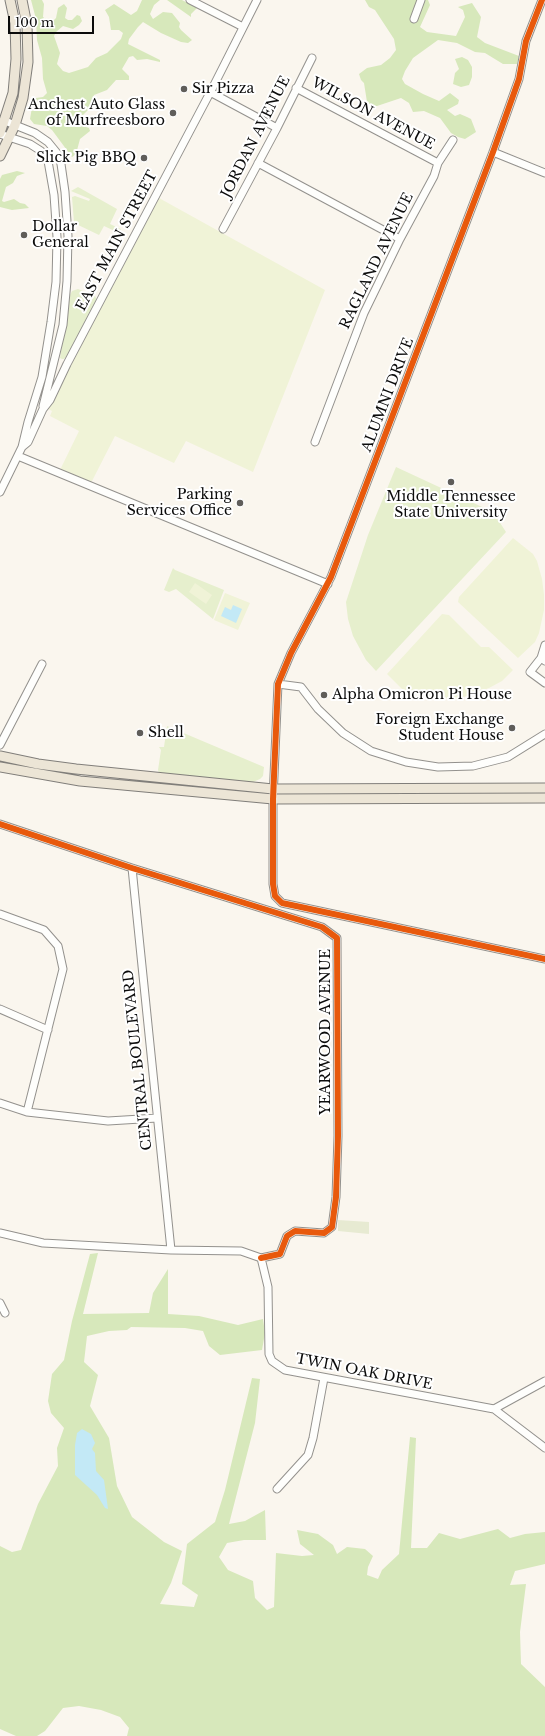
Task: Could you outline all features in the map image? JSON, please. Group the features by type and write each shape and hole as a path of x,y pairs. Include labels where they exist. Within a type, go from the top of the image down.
{"main road":[{"path":"0,134 13,93 16,59 15,22 10,0"},
{"path":"0,156 10,138 23,98 28,62 27,25 22,0"},
{"path":"0,756 38,764 76,769 273,789 545,788"},
{"path":"0,767 80,781 273,799 545,798"}],"street":[{"path":"190,0 243,27"},
{"name":"EAST MAIN STREET","path":"0,492 22,447 28,442 43,409 50,400 257,0"},
{"path":"414,19 421,0"},
{"name":"ALUMNI DRIVE","path":"542,0 526,41 519,79 493,152 328,584 291,653 278,684 273,789 273,884 275,896 282,903 545,959"},
{"name":"JORDAN AVENUE","path":"223,228 277,128 312,58"},
{"name":"WILSON AVENUE","path":"296,88 438,163"},
{"path":"210,92 277,128"},
{"path":"5,121 35,133 48,142 57,153 62,171 68,236 67,281 63,324 43,409"},
{"path":"0,134 30,144 41,151 48,162 52,179 57,237 56,282 51,322 42,376 22,447"},
{"name":"RAGLAND AVENUE","path":"315,442 364,313 400,239 434,176 438,163 453,140"},
{"path":"493,152 545,173"},
{"path":"258,163 400,239"},
{"path":"51,378 71,357"},
{"path":"42,376 51,378"},
{"path":"18,456 328,584"},
{"path":"545,645 543,659 530,672 545,683"},
{"path":"0,746 42,664"},
{"path":"278,684 301,687 318,709 343,732 371,751 406,762 438,767 473,766 508,757 545,734"},
{"name":"YEARWOOD AVENUE","path":"0,824 132,868 322,927 337,938 338,1136 336,1197 332,1227 324,1233 295,1231 288,1236 280,1254 262,1258"},
{"name":"CENTRAL BOULEVARD","path":"132,868 171,1250"},
{"path":"0,914 44,930 58,946 63,969 27,1112"},
{"path":"0,1009 48,1030"},
{"path":"0,1103 27,1112 108,1122 157,1118"},
{"path":"0,1233 42,1243 171,1250 241,1251 262,1258"},
{"name":"TWIN OAK DRIVE","path":"262,1258 268,1287 269,1354 272,1361 285,1370 494,1409 545,1448"},
{"path":"0,1304 5,1313"},
{"path":"277,1489 308,1455 313,1438 324,1378"},
{"path":"494,1409 545,1381"}],"green space":[{"path":"31,0 42,0 44,4 43,17 47,20 53,21 56,18 58,8 64,4 67,8 65,18 72,20 77,15 80,16 82,21 79,25 73,29 63,26 54,36 60,53 57,64 63,71 69,73 88,67 96,58 107,53 121,39 123,33 119,30 111,30 109,17 105,10 114,4 131,15 137,11 142,0 160,0 154,5 150,14 153,19 163,12 172,13 180,23 179,27 181,30 192,40 188,43 181,42 161,33 143,22 129,39 128,44 160,60 160,62 147,59 137,60 133,56 129,57 122,69 129,76 129,80 116,80 107,90 94,95 89,109 81,117 80,123 89,128 90,131 80,139 76,154 72,157 52,130 47,126 34,124 30,119 33,101 36,98 43,97 47,93 43,79 42,58 37,40 36,19"},
{"path":"167,0 182,0 197,8 191,14 191,17"},
{"path":"365,0 428,0 430,5 420,27 427,32 456,36 465,17 463,10 458,7 472,3 481,17 477,37 485,43 519,56 517,64 503,64 485,53 475,52 457,43 438,40 413,58 405,71 402,79 405,84 423,94 439,101 450,93 459,100 458,104 447,110 455,116 460,114 471,119 476,132 465,139 458,137 451,133 440,118 424,111 413,112 409,103 401,98 377,106 373,106 367,102 364,83 359,74 367,68 381,65 390,58 396,50 394,39 375,10 369,7"},
{"path":"462,57 468,60 472,67 472,77 469,85 461,87 453,84 455,73 459,69 455,59"},
{"path":"17,171 25,173 17,176 13,183 6,187 2,201 4,202 14,199 25,204 29,208 12,210 0,207 0,179 2,175"},
{"path":"78,187 117,209 110,224 121,229 119,233 104,226 99,235 74,223 72,197 75,196 89,201 90,199 71,191"},
{"path":"159,198 325,290 253,472 186,441 174,463 115,436 91,483 60,470 79,431 50,416 52,411 48,409"},
{"path":"78,289 95,296 97,300 69,353 64,359 62,359 60,358 70,295 72,291"},
{"path":"396,467 493,512 506,532 376,671 366,660 353,636 348,619 346,602 368,535"},
{"path":"513,538 533,554 537,561 542,579 544,595 544,610 539,633 535,642 518,658 458,602 459,597"},
{"path":"173,568 224,590 213,619 176,589 169,592 164,590"},
{"path":"195,583 212,595 206,604 189,592"},
{"path":"225,593 250,603 238,630 214,620"},
{"path":"442,614 449,615 481,647 489,647 513,670 502,681 489,688 458,699 423,697 404,691 387,674"},
{"path":"167,726 264,767 263,776 253,782 159,773 158,770 161,750 159,747 164,747"},
{"path":"338,1220 369,1222 369,1234 338,1231"},
{"path":"98,1253 83,1314 149,1313 153,1293 168,1269 168,1314 199,1316 238,1325 263,1319 265,1333 262,1350 220,1355 209,1346 203,1331 185,1328 131,1327 127,1330 109,1331 87,1336 84,1362 98,1375 90,1406 109,1438 117,1486 132,1517 164,1542 182,1551 171,1583 160,1604 194,1607 198,1595 182,1584 187,1544 215,1522 225,1490 252,1378 260,1379 255,1423 229,1524 245,1521 265,1510 266,1540 244,1540 227,1543 219,1557 228,1570 253,1581 255,1598 267,1610 274,1607 276,1553 302,1556 314,1555 300,1544 297,1530 318,1534 333,1545 337,1554 347,1547 365,1549 373,1556 368,1567 367,1575 378,1579 382,1570 399,1554 410,1437 416,1438 411,1548 427,1548 439,1533 460,1539 498,1529 510,1538 525,1534 545,1532 545,1564 515,1571 510,1585 526,1584 520,1632 521,1664 545,1687 545,1736 127,1736 129,1728 120,1717 101,1710 79,1706 63,1708 45,1731 37,1736 16,1736 0,1729 0,1546 12,1552 21,1550 38,1504 58,1466 57,1448 64,1428 51,1413 48,1401 52,1374 64,1360 72,1321 90,1254"}],"water":[{"path":"233,605 242,609 236,623 221,616 225,607 231,610"},
{"path":"82,1429 91,1434 95,1443 92,1449 95,1453 96,1471 104,1480 108,1509 105,1508 97,1495 75,1475 75,1445 77,1433"}],"cycle path":[{"path":"542,0 526,41 519,79 493,152 331,577 291,653 278,684 273,799 273,884 275,896 282,903 545,959"},
{"path":"0,824 132,868 322,927 337,938 338,1136 336,1197 332,1227 324,1233 295,1231 287,1236 280,1254 261,1258"}],"place":[{"name":"Sir Pizza","path":"184,89"},
{"name":"Anchest Auto Glass of Murfreesboro","path":"173,113"},
{"name":"Slick Pig BBQ","path":"144,158"},
{"name":"Dollar General","path":"24,235"},
{"name":"Middle Tennessee State University","path":"451,482"},
{"name":"Parking Services Office","path":"240,503"},
{"name":"Alpha Omicron Pi House","path":"324,695"},
{"name":"Foreign Exchange Student House","path":"512,728"},
{"name":"Shell","path":"140,733"}]}
